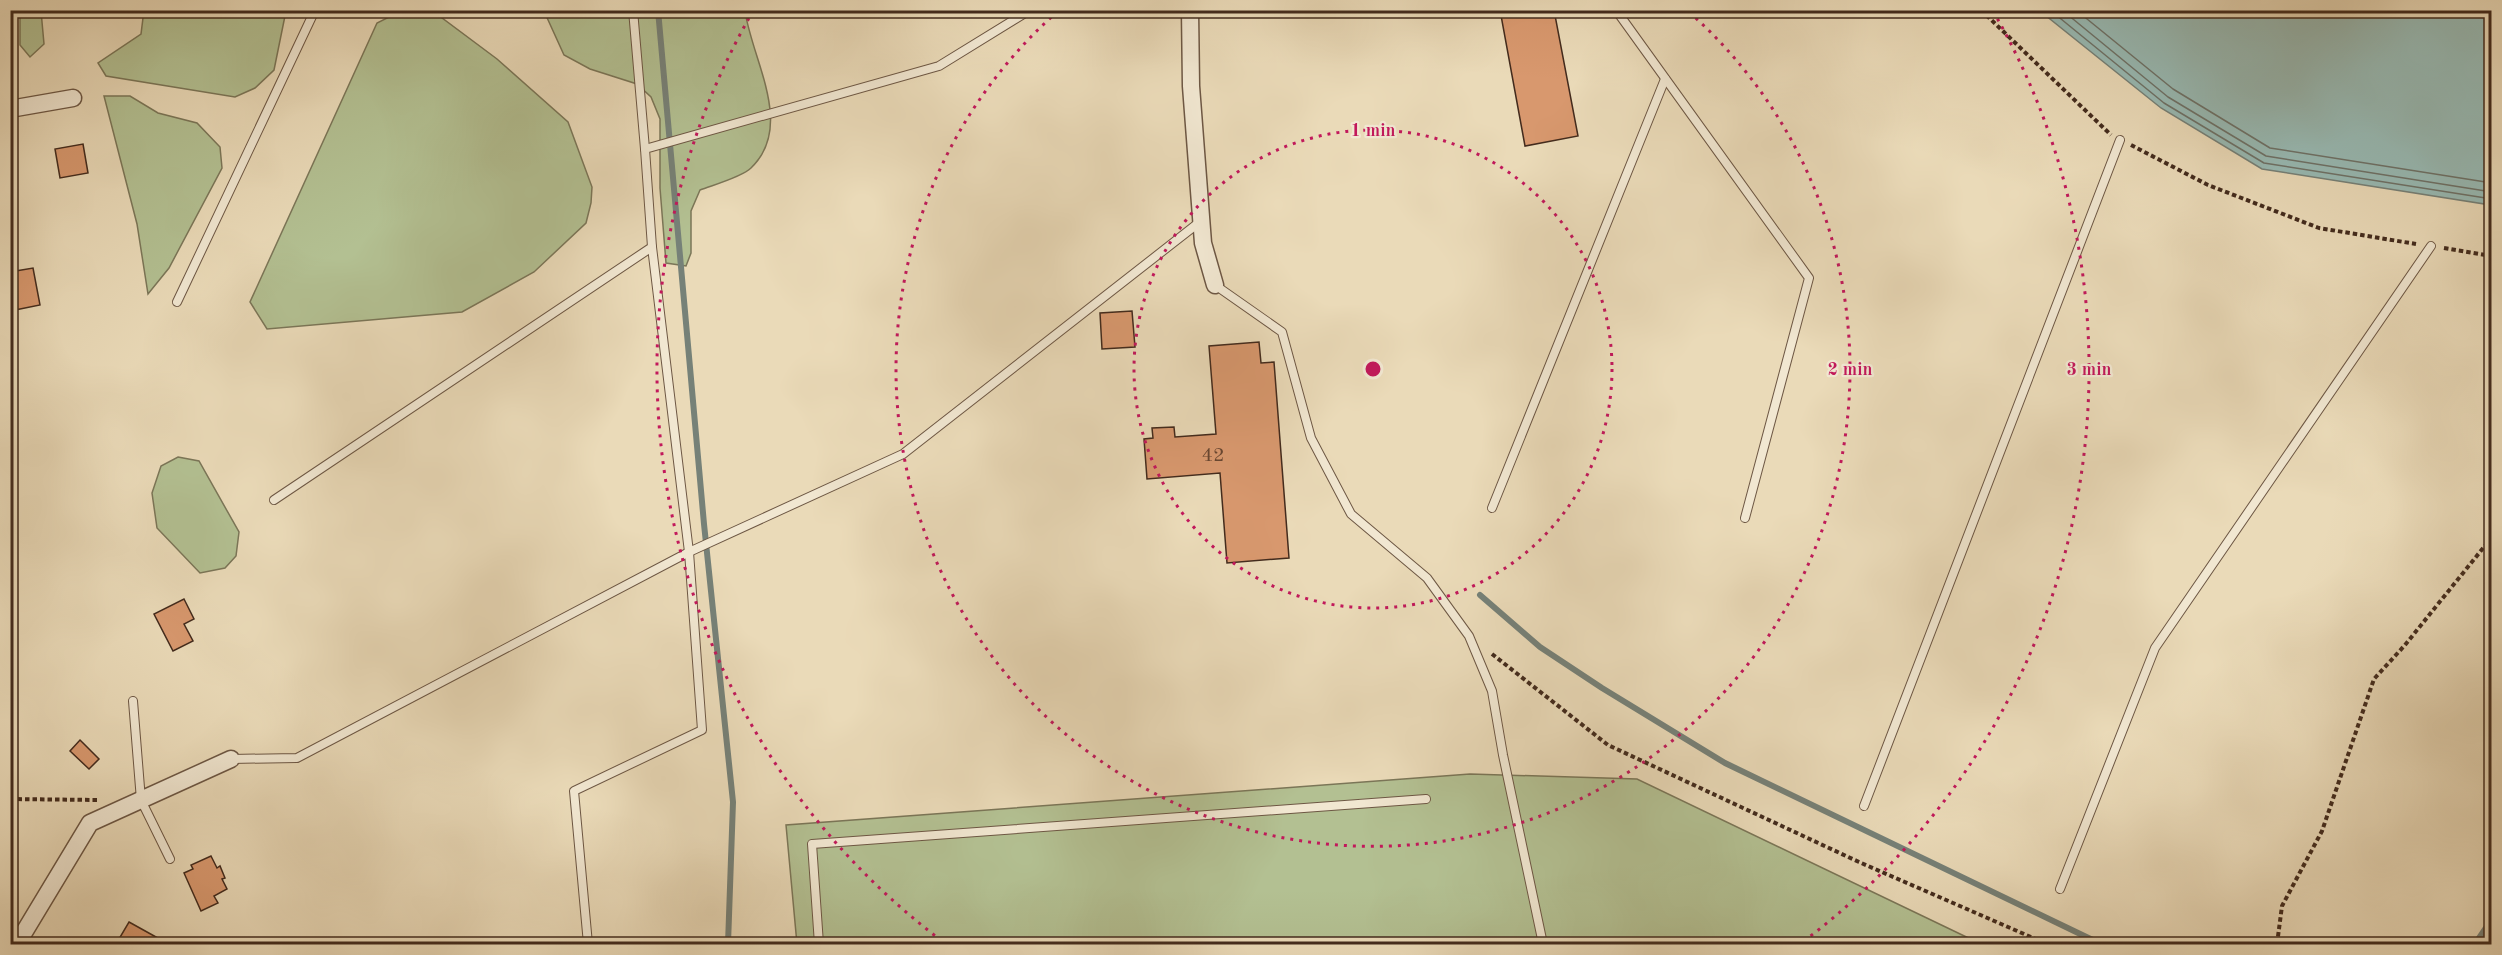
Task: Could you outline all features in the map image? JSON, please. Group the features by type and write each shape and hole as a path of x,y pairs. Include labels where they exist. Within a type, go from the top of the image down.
{"street":[{"path":"1191,10 1191,86 1201,221 1203,243 1215,285"},
{"path":"10,109 73,98"},
{"path":"17,945 90,823 231,759"}],"lane":[{"path":"177,302 315,10"},
{"path":"588,945 574,791 702,730 689,552 652,247 633,10"},
{"path":"645,149 939,66 1030,10"},
{"path":"1616,10 1809,278 1745,518"},
{"path":"1492,508 1665,79"},
{"path":"1864,806 2120,140"},
{"path":"231,759 297,759 689,552 903,454 1201,221"},
{"path":"2060,889 2155,648 2431,246"},
{"path":"274,500 652,247"},
{"path":"1215,285 1282,332 1311,438 1351,514 1427,578 1469,636 1492,691 1503,755 1543,945"},
{"path":"133,701 141,800 170,859"},
{"path":"819,945 812,844 1426,799"}],"path":[{"path":"1982,10 2109,134 2208,185 2319,228 2492,256"},
{"path":"2277,945 2282,906 2322,831 2374,679 2406,645 2492,537"},
{"path":"1469,636 1608,745 1859,862 2047,945"},
{"path":"10,799 105,800"}],"green space":[{"path":"144,10 286,11 274,70 255,88 235,97 106,76 98,63 141,34"},
{"path":"20,11 41,11 44,44 30,57 20,45"},
{"path":"401,11 438,15 497,59 568,122 592,187 586,223 534,272 462,312 267,329 250,302 377,23"},
{"path":"544,11 745,11 767,92 770,133 764,151 751,168 734,178 700,190 691,211 691,253 686,266 666,263 660,188 660,119 651,97 637,84 590,69 564,55"},
{"path":"104,96 130,96 158,113 197,123 220,147 222,168 169,268 148,294 137,224"},
{"path":"178,457 199,461 239,532 236,556 225,568 200,573 157,528 152,493 161,466"},
{"path":"1470,774 1637,779 1981,944 797,944 786,825"}],"water":[{"path":"2040,11 2491,11 2491,205 2262,169 2161,108"}],"building":[{"path":"1500,10 1554,10 1578,136 1525,146"},
{"path":"83,144 88,173 60,178 55,149"},
{"path":"33,268 40,305 10,311 10,272"},
{"path":"1132,311 1135,347 1102,349 1100,313"},
{"path":"1259,342 1261,363 1274,362 1289,558 1227,563 1220,473 1147,479 1144,439 1153,438 1152,428 1174,427 1175,437 1216,434 1209,346"},
{"path":"184,599 194,619 184,624 193,641 173,651 154,614"},
{"path":"80,740 99,759 89,769 70,751"},
{"path":"211,856 217,868 220,866 225,878 222,879 227,889 214,896 218,903 201,911 184,873 193,869 191,865"},
{"path":"129,922 165,942 163,944 116,944"}],"waterway":[{"path":"658,10 704,524 733,802 728,944"},
{"path":"1480,595 1540,647 1725,763 2101,944"},
{"path":"2475,944 2492,919"}]}
